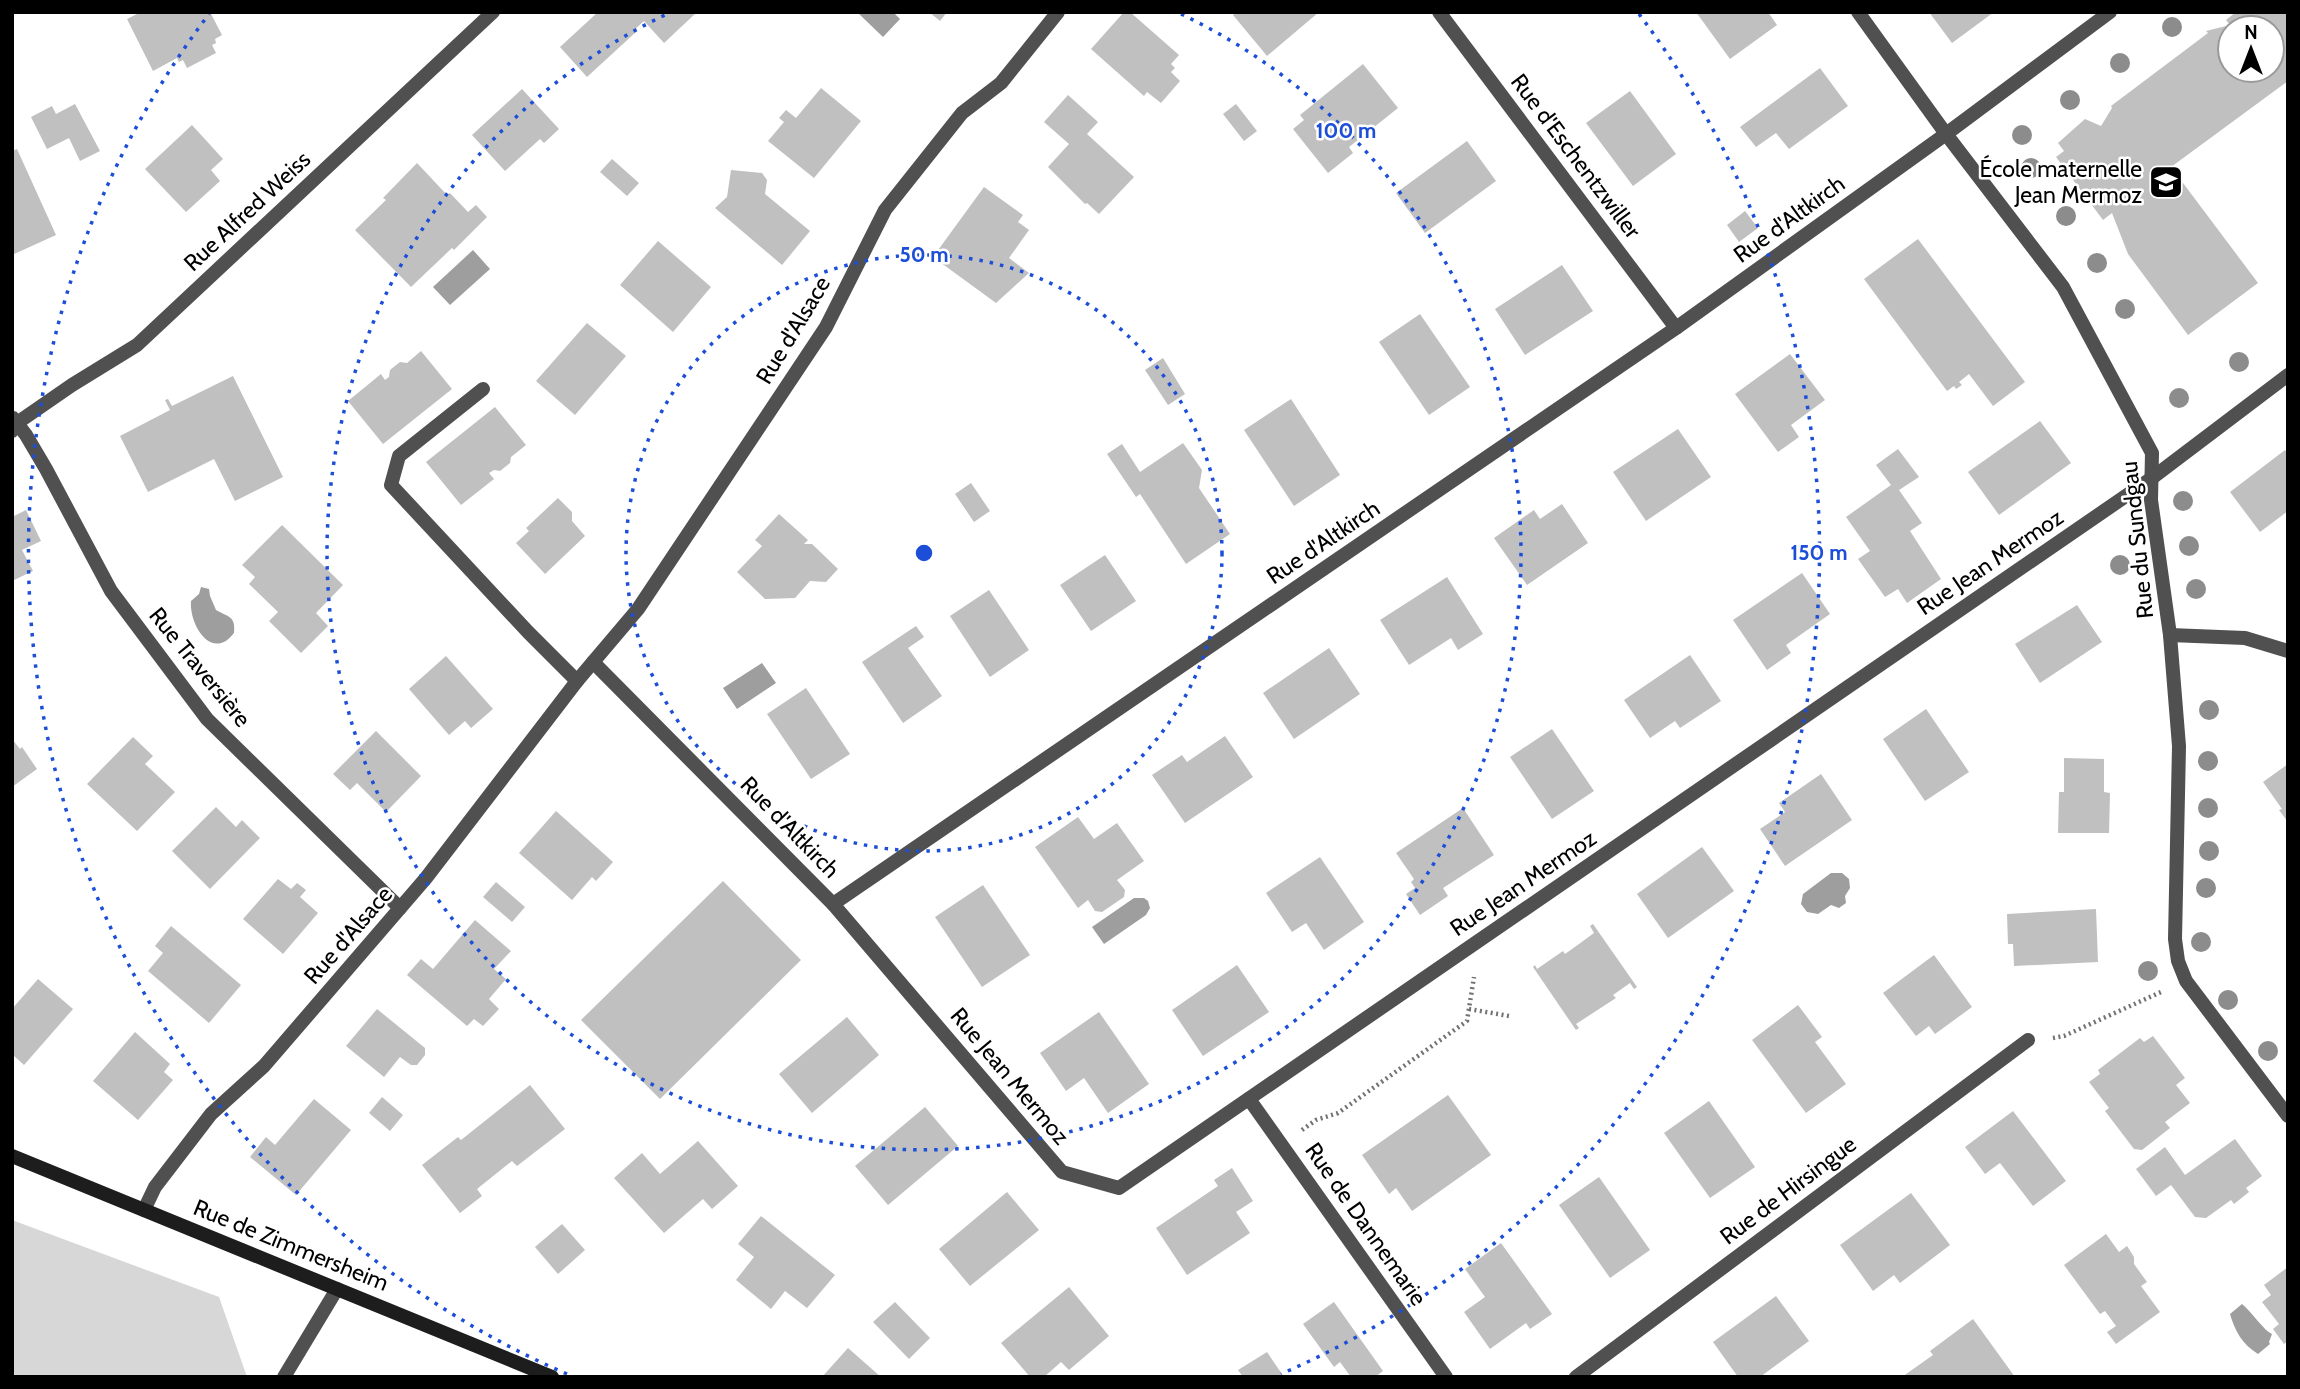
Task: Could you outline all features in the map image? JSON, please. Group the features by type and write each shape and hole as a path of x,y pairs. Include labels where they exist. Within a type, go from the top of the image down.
{"main road":[{"name":"Rue de Zimmersheim","path":"12,1157 552,1377"}],"street":[{"name":"Rue Alfred Weiss","path":"14,424 137,345 493,12"},
{"name":"Rue d'Alsace","path":"144,1210 155,1187 211,1114 264,1066 426,878 577,681 638,609 826,327 885,210 962,113 1001,83 1058,12"},
{"name":"Rue d'Eschentzwiller","path":"1439,12 1676,328"},
{"name":"Rue du Sundgau","path":"1858,12 1946,134 2063,287 2152,453 2151,500 2170,635 2179,746 2175,939 2178,961 2186,981 2288,1116"},
{"name":"Rue d'Altkirch","path":"593,662 833,904 1676,328 2110,12"},
{"name":"Rue Jean Mermoz","path":"833,904 1062,1172 1119,1188 2152,478 2288,374"},
{"path":"483,389 399,456 391,485 577,681"},
{"name":"Rue Traversière","path":"14,424 46,469 111,591 207,719 400,908"},
{"path":"2170,635 2245,638 2288,651"},
{"name":"Rue de Hirsingue","path":"1576,1377 2028,1040"},
{"name":"Rue de Dannemarie","path":"1249,1099 1446,1377"},
{"path":"284,1377 337,1289"}],"path":[{"path":"1299,1133 1316,1120 1338,1113 1466,1021 1475,967"},
{"path":"2028,1040 2064,1037 2169,989"},
{"path":"1469,1009 1510,1016"}],"shaded area":[{"path":"857,12 893,12 900,19 883,37"},
{"path":"473,250 490,269 450,305 433,287"},
{"path":"201,587 209,589 216,610 232,620 234,633 226,641 218,644 210,642 198,629 191,610 191,601 199,594"},
{"path":"762,663 776,683 737,709 723,688"},
{"path":"1831,873 1842,873 1849,879 1850,888 1845,896 1846,903 1839,908 1831,905 1818,914 1807,912 1801,904 1803,894"},
{"path":"1134,898 1148,901 1150,908 1146,915 1104,944 1092,927"},
{"path":"12,1220 219,1297 247,1377 12,1377"},
{"path":"2242,1304 2272,1334 2270,1344 2258,1354 2240,1337 2230,1314"}],"building":[{"path":"141,12 210,12 222,35 215,39 216,43 212,45 216,53 187,68 183,60 179,62 177,58 153,71 127,19"},
{"path":"598,12 697,12 664,43 644,21 634,30 636,32 587,77 560,47"},
{"path":"929,12 947,12 940,21"},
{"path":"1124,12 1130,12 1179,55 1171,64 1175,68 1171,72 1180,81 1161,103 1147,92 1144,96 1091,49"},
{"path":"1237,12 1319,12 1267,56 1233,15"},
{"path":"1696,12 1768,12 1777,25 1730,59"},
{"path":"1929,12 1994,12 1952,43"},
{"path":"2236,12 2288,12 2286,82 2286,14 2234,14"},
{"path":"2216,28 2216,84 2284,84 2171,167 2258,283 2188,335 2128,254 2112,213 2103,220 2056,157 2064,151 2058,143 2085,119 2101,126 2111,106 2208,33 2206,31"},
{"path":"1363,64 1398,108 1349,147 1353,153 1328,173 1293,129 1304,120 1300,115"},
{"path":"1820,68 1848,106 1789,149 1776,133 1756,147 1740,127"},
{"path":"821,88 861,121 814,178 768,141 784,122 779,118 786,110 796,118"},
{"path":"522,89 559,129 544,143 540,139 505,171 472,135"},
{"path":"1630,91 1676,154 1633,186 1586,123"},
{"path":"1068,95 1098,122 1087,134 1134,177 1099,214 1085,204 1048,167 1069,144 1044,122"},
{"path":"75,104 100,151 80,161 69,138 47,149 31,117 52,106 56,114"},
{"path":"1236,104 1257,131 1244,141 1223,114"},
{"path":"192,125 223,159 211,170 220,181 186,212 145,169"},
{"path":"1467,141 1496,181 1425,233 1396,193"},
{"path":"17,149 56,235 12,255 12,151"},
{"path":"612,159 639,183 627,196 600,172"},
{"path":"417,163 447,195 450,193 468,212 476,205 487,217 411,287 355,230 386,200 383,198"},
{"path":"731,170 762,173 767,180 765,194 810,231 782,265 715,208 727,197"},
{"path":"984,187 1023,215 1018,222 1029,230 1009,258 1029,273 996,303 933,257"},
{"path":"1745,211 1758,228 1739,242 1727,225"},
{"path":"1918,239 2025,382 1993,406 1969,374 1959,382 1962,385 1947,391 1864,279"},
{"path":"658,241 711,287 673,332 620,285"},
{"path":"1562,265 1593,311 1525,355 1495,309"},
{"path":"1420,314 1470,387 1429,415 1379,342"},
{"path":"587,323 626,356 575,415 536,381"},
{"path":"421,351 452,389 383,444 348,401 381,374 385,380 389,377 390,370 400,362 407,363"},
{"path":"1790,354 1825,400 1791,425 1799,437 1778,452 1735,394"},
{"path":"1163,358 1185,394 1168,405 1145,370"},
{"path":"233,376 283,477 235,501 214,459 148,492 120,436 170,410 165,400 168,399 172,406"},
{"path":"1291,399 1340,475 1294,506 1244,430"},
{"path":"495,407 526,445 511,457 510,463 500,471 489,473 494,479 461,505 426,462"},
{"path":"2040,421 2071,463 1999,515 1968,472"},
{"path":"1678,429 1711,477 1646,521 1613,472"},
{"path":"1183,443 1202,470 1199,488 1230,534 1186,564 1140,494 1136,497 1107,454 1122,444 1140,472"},
{"path":"1898,449 1919,477 1899,490 1922,523 1910,531 1941,579 1907,603 1898,589 1885,597 1858,559 1870,551 1846,517 1891,485 1876,465"},
{"path":"2285,450 2288,454 2288,511 2260,532 2230,492"},
{"path":"971,483 990,511 974,522 955,494"},
{"path":"558,498 572,512 572,521 585,536 545,574 516,543 529,531 526,528"},
{"path":"1562,504 1588,543 1527,585 1494,538 1534,510 1540,519"},
{"path":"26,510 41,541 22,550 33,571 12,581 12,517"},
{"path":"779,514 808,540 804,544 812,544 838,569 826,582 810,581 795,598 765,599 737,572 762,546 755,540"},
{"path":"282,525 343,585 316,613 328,626 301,653 269,621 278,612 249,584 255,577 242,565"},
{"path":"1105,555 1136,601 1091,631 1060,585"},
{"path":"1802,573 1830,614 1786,645 1791,653 1767,670 1733,620"},
{"path":"1447,577 1483,634 1458,650 1451,638 1409,665 1380,620"},
{"path":"989,590 1029,650 990,677 950,616"},
{"path":"2077,605 2102,642 2040,683 2015,644"},
{"path":"916,626 924,637 908,648 942,696 903,723 862,662"},
{"path":"1329,648 1360,694 1294,739 1263,693"},
{"path":"1690,655 1721,701 1680,728 1675,721 1650,738 1624,700"},
{"path":"446,656 493,709 471,728 465,721 449,735 409,689"},
{"path":"806,688 850,754 811,779 767,714"},
{"path":"1926,709 1969,772 1925,801 1883,739"},
{"path":"1552,729 1594,791 1552,819 1510,757"},
{"path":"376,731 421,776 386,812 357,783 350,790 333,774"},
{"path":"1225,736 1253,777 1185,823 1152,775 1182,755 1187,762"},
{"path":"133,737 153,756 145,764 175,792 137,831 87,784"},
{"path":"12,739 20,749 22,747 37,769 12,787"},
{"path":"2064,758 2104,759 2104,792 2110,793 2109,833 2058,833 2059,792 2064,792"},
{"path":"2288,764 2288,822 2263,782"},
{"path":"1821,774 1852,820 1785,866 1760,829 1785,812 1779,803"},
{"path":"216,807 236,827 242,820 260,838 210,889 172,851"},
{"path":"1463,808 1494,855 1443,888 1448,896 1420,915 1406,894 1415,888 1411,882 1414,879 1396,853"},
{"path":"556,811 613,862 596,881 592,877 572,900 519,853"},
{"path":"1078,817 1094,839 1117,823 1144,861 1117,880 1125,890 1124,897 1102,912 1095,911 1088,900 1078,908 1035,847"},
{"path":"1702,847 1734,891 1668,938 1637,894"},
{"path":"1320,857 1364,922 1324,950 1306,923 1292,932 1266,893"},
{"path":"278,879 291,889 297,883 306,890 300,897 318,913 283,954 243,919"},
{"path":"723,881 801,960 660,1099 581,1020"},
{"path":"496,882 525,907 512,922 483,897"},
{"path":"983,885 1030,955 982,987 935,917"},
{"path":"2096,909 2098,962 2014,966 2013,944 2008,944 2007,914"},
{"path":"475,920 511,951 494,969 506,979 489,999 499,1009 483,1026 474,1019 467,1026 407,975 421,959 433,969"},
{"path":"1593,924 1637,987 1634,989 1630,983 1613,995 1616,998 1576,1024 1579,1028 1576,1030 1533,967 1535,965 1537,969 1563,951 1565,954 1579,944 1594,933 1590,926"},
{"path":"171,926 241,985 209,1023 148,971 163,953 155,946"},
{"path":"1934,955 1972,1007 1935,1034 1929,1026 1916,1036 1883,993"},
{"path":"1237,965 1269,1012 1203,1056 1172,1010"},
{"path":"38,979 73,1009 24,1065 12,1054 12,1009"},
{"path":"1798,1005 1822,1037 1815,1042 1846,1084 1806,1113 1752,1040"},
{"path":"377,1009 425,1048 425,1055 417,1065 411,1065 400,1057 384,1077 346,1046"},
{"path":"1099,1012 1149,1084 1108,1113 1084,1078 1066,1091 1040,1053"},
{"path":"847,1017 879,1055 812,1113 779,1074"},
{"path":"135,1032 170,1064 164,1072 173,1080 138,1120 93,1081"},
{"path":"2153,1036 2185,1078 2176,1085 2190,1103 2165,1122 2170,1128 2142,1150 2134,1149 2105,1111 2109,1108 2089,1082 2100,1074 2098,1070 2140,1038 2144,1042"},
{"path":"530,1085 565,1129 517,1166 512,1161 477,1189 482,1196 460,1213 422,1165 458,1137 461,1140"},
{"path":"1448,1095 1491,1155 1412,1211 1396,1188 1389,1194 1362,1155"},
{"path":"382,1097 403,1115 390,1131 369,1113"},
{"path":"314,1099 351,1130 296,1195 250,1157 266,1137 275,1145"},
{"path":"1709,1101 1755,1167 1710,1198 1664,1133"},
{"path":"925,1107 958,1146 888,1205 855,1166"},
{"path":"2013,1111 2066,1181 2033,1206 2000,1163 1985,1174 1965,1147"},
{"path":"2235,1139 2262,1176 2246,1188 2249,1192 2234,1204 2231,1200 2206,1218 2195,1217 2171,1185 2156,1196 2136,1169 2165,1147 2185,1175"},
{"path":"698,1141 738,1186 712,1209 703,1199 664,1233 614,1178 642,1153 660,1174"},
{"path":"1232,1168 1253,1201 1236,1212 1250,1233 1187,1275 1156,1228 1218,1186 1214,1180"},
{"path":"1599,1177 1650,1250 1610,1278 1559,1205"},
{"path":"1007,1192 1039,1230 970,1286 939,1249"},
{"path":"1911,1193 1950,1245 1900,1283 1894,1275 1873,1291 1840,1245"},
{"path":"761,1216 835,1275 807,1308 785,1291 771,1309 736,1280 754,1257 738,1244"},
{"path":"562,1224 585,1250 558,1274 535,1247"},
{"path":"2106,1234 2119,1252 2127,1246 2134,1257 2134,1264 2147,1282 2141,1286 2160,1312 2116,1344 2107,1332 2116,1326 2105,1311 2100,1314 2064,1265"},
{"path":"1501,1243 1552,1314 1530,1329 1526,1323 1490,1349 1464,1312 1485,1297 1465,1269"},
{"path":"2288,1267 2288,1341 2284,1344 2273,1329 2279,1324 2262,1302 2271,1295 2264,1285"},
{"path":"1069,1287 1109,1336 1069,1370 1061,1362 1044,1377 1030,1377 1001,1343"},
{"path":"1776,1296 1809,1341 1760,1377 1738,1377 1713,1342"},
{"path":"895,1302 930,1338 909,1359 873,1322"},
{"path":"1334,1302 1383,1371 1375,1377 1351,1377 1340,1362 1334,1367 1303,1324"},
{"path":"1973,1319 2015,1377 1902,1377 1933,1355 1930,1351"},
{"path":"848,1348 881,1377 822,1377"},
{"path":"1267,1352 1284,1377 1243,1377 1238,1370"}],"place":[{"name":"École maternelle Jean Mermoz","path":"2166,182"}]}
